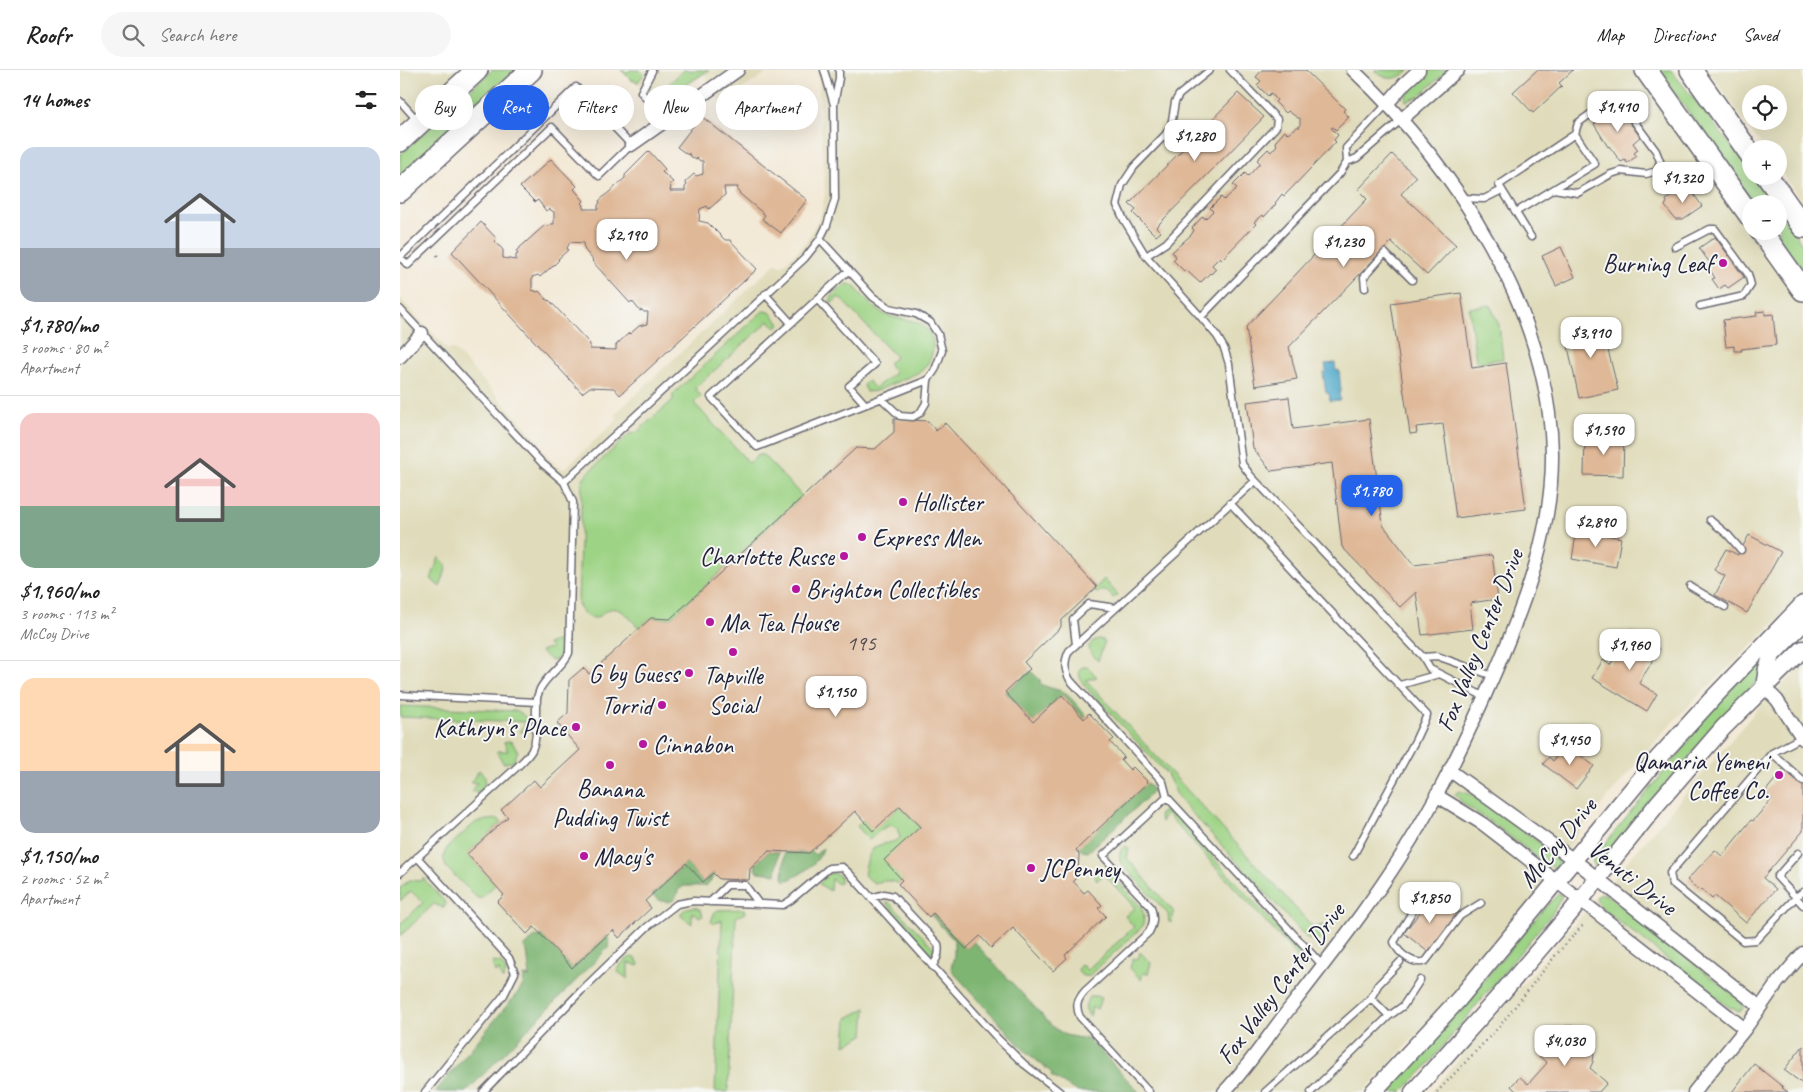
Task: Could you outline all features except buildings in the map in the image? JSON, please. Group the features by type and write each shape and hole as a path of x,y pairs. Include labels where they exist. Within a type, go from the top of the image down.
{"main road":[{"path":"461,85 477,70"},
{"path":"400,191 531,70"},
{"path":"1646,70 1742,204"},
{"path":"1691,70 1742,142"},
{"path":"400,141 415,128"},
{"path":"1773,185 1803,227"},
{"path":"1767,240 1803,290"}],"street":[{"path":"706,92 738,70"},
{"name":"Fox Valley Center Drive","path":"1224,1092 1323,966 1381,886 1428,811 1450,770 1494,676 1531,581 1549,504 1552,452 1546,402 1536,354 1518,303 1462,198 1439,164 1402,119 1353,70"},
{"path":"1387,104 1419,70"},
{"path":"1402,119 1458,70"},
{"path":"631,145 651,130"},
{"path":"400,357 422,333"},
{"name":"McCoy Drive","path":"1373,1092 1459,999 1652,765 1694,717 1803,604"},
{"path":"1764,687 1767,668 1772,656 1803,623"},
{"path":"1413,1092 1496,1000 1658,803 1723,728 1803,649"},
{"path":"1764,687 1777,700 1802,738"},
{"name":"Venuti Drive","path":"1450,770 1574,860 1760,1007"},
{"name":"Venuti Drive","path":"1436,794 1482,824 1745,1029"},
{"path":"1694,1092 1745,1029 1778,982 1803,953"}],"lane":[{"path":"824,70 834,105"},
{"path":"564,482 806,258 820,238 827,225 835,199 834,105 839,70"},
{"path":"1210,70 1179,95 1175,102 1171,126 1165,135 1134,166 1122,185 1117,205 1146,256 1201,316 1224,348 1229,364 1242,464 1255,481 1423,658 1430,669 1485,697"},
{"path":"1146,256 1166,243 1276,127 1277,119 1230,70"},
{"path":"645,85 652,71"},
{"path":"576,88 631,145 598,176 552,127 408,265 401,260 576,88"},
{"path":"1531,237 1499,185 1575,134 1578,123 1607,102 1615,100 1620,102 1656,150 1660,161 1657,171 1646,174 1621,171 1611,174 1578,193 1554,189"},
{"path":"400,101 415,118"},
{"path":"1346,162 1346,148 1387,104"},
{"path":"1201,316 1331,183 1346,162 1357,158 1402,119"},
{"path":"1516,212 1595,164 1575,134"},
{"path":"1462,198 1484,200 1502,190"},
{"path":"1674,247 1710,229 1716,229 1748,274 1751,285 1744,296 1700,306"},
{"path":"820,238 873,297 889,308 916,314 930,322 938,334 942,351 935,370 928,380 926,403 920,414 900,416 881,398"},
{"path":"1365,288 1364,277 1385,253 1412,280"},
{"path":"849,270 711,397 757,447 928,380"},
{"path":"765,294 791,323"},
{"path":"817,299 875,364 849,386 865,404"},
{"path":"400,309 543,464 564,482 573,502 570,646 566,660 540,688 537,702 536,737 532,751 517,767 400,873"},
{"path":"1255,481 1069,651 1064,664 1070,680 1163,782 1167,797 1323,966"},
{"path":"1230,503 1427,715 1416,741 1353,856"},
{"path":"1710,520 1728,534 1741,550"},
{"path":"1690,586 1725,607"},
{"path":"1076,645 1073,619 1089,604 1116,608"},
{"path":"1423,658 1437,656 1494,676"},
{"path":"1400,685 1440,674"},
{"path":"400,695 537,702"},
{"path":"1802,738 1772,753 1670,873 1672,883 1743,941 1756,940 1796,896 1803,892"},
{"path":"1772,753 1803,781"},
{"path":"1149,1092 1080,1017 1076,1004 1085,991 1144,937 1153,924 1154,915 1151,907 1103,856 1167,797"},
{"path":"1798,853 1777,877 1803,905"},
{"path":"417,857 510,958 514,973 504,995 425,1092"},
{"path":"483,1092 581,991 647,927 677,904 710,902 783,905 829,868 842,867 999,1040 1024,1064 1060,1092"},
{"path":"710,902 727,885 745,885 759,904"},
{"path":"871,898 884,894 893,896 938,944 937,960 932,966"},
{"path":"1415,907 1394,942 1398,949 1410,959 1417,963 1422,963 1426,961 1460,916 1481,902"},
{"path":"1265,1092 1371,998 1378,986 1400,962"},
{"path":"1311,1092 1389,1016 1403,1006 1420,980"},
{"path":"1371,998 1389,1016"}],"path":[{"path":"1436,1092 1498,1028 1554,956 1586,924"}],"shaded area":[{"path":"400,70 461,70 445,85 415,85 415,113 400,127"},
{"path":"621,70 771,70 748,85 716,85 716,94 704,74 686,85 644,85 644,88 631,80"},
{"path":"818,70 1634,70 1742,221 1742,240 1755,240 1803,307 1803,594 1670,725 1584,825 1533,900 1470,977 1363,1092 400,1092 400,298 447,349 454,349 539,442 539,448 556,466 564,469 617,420 616,413 775,264 783,265 807,241 821,214 825,194"},
{"path":"1708,70 1803,70 1803,203 1787,180 1787,140 1758,140 1751,130 1787,130 1787,85 1742,85 1742,118"},
{"path":"1803,665 1803,1092 1431,1092 1761,705"}],"green space":[{"path":"492,70 517,70 501,85 483,85 483,101 473,111 473,88"},
{"path":"621,70 628,72 630,70 640,70 644,74 638,82 631,80"},
{"path":"684,70 709,70 686,85 668,85"},
{"path":"1374,70 1409,70 1396,78 1387,78"},
{"path":"1429,70 1448,70 1418,97 1405,100 1408,90"},
{"path":"1658,70 1671,70 1742,159 1742,185 1760,185 1768,195 1748,195"},
{"path":"427,130 452,130 400,178 400,155"},
{"path":"1787,222 1803,245 1803,269 1780,240 1787,240"},
{"path":"849,284 854,286 868,302 886,315 916,322 929,332 932,338 932,352 930,360 920,372 876,391 866,392 863,385 868,381 875,388 895,373 888,363 896,357 839,297 832,303 830,301 843,286"},
{"path":"1490,305 1499,325 1503,359 1476,362 1469,308"},
{"path":"763,311 770,312 780,324 776,327 769,321 695,388 701,396 694,403 749,463 758,455 763,455 802,496 670,619 651,618 639,628 619,610 608,610 596,618 587,616 582,612 578,603 582,482 584,477 629,434 636,433 673,400 673,394"},
{"path":"439,557 447,566 440,587 431,579"},
{"path":"1104,579 1118,595 1113,598 1107,591 1097,593 1093,591"},
{"path":"1099,639 1105,641 1098,661 1089,650 1089,646 1093,641"},
{"path":"559,641 561,651 556,660 550,660 540,651 551,648 547,644"},
{"path":"1774,642 1762,676 1725,715 1603,858 1595,866 1593,865 1594,857 1682,750 1701,722"},
{"path":"1082,667 1088,667 1097,677 1086,680 1313,927 1325,925 1327,931 1321,939 1316,941 1307,938 1190,811 1178,797 1167,774 1084,685 1079,671"},
{"path":"1031,671 1042,684 1067,695 1086,716 1084,719 1062,695 1033,722 1005,692"},
{"path":"400,706 517,711 523,715 528,725 526,731 522,732 520,731 526,722 400,717"},
{"path":"504,742 512,742 518,751 513,762 503,763 497,751 508,751"},
{"path":"479,770 485,777 485,782 483,788 477,793 472,791 477,783 471,782"},
{"path":"1147,783 1154,791 1088,852 1082,851 1078,847"},
{"path":"1459,791 1473,795 1547,848 1558,860 1558,866 1555,868 1543,862 1464,804 1455,794"},
{"path":"900,806 920,827 902,880 898,884 889,881 874,883 864,875 871,851 877,846 900,838 897,828 890,825 869,840 857,826 863,820 873,830"},
{"path":"1164,811 1172,813 1297,949 1304,957 1304,964 1297,968 1294,966 1297,956 1166,813 1161,822 1159,815"},
{"path":"498,819 502,822 467,854 495,885 481,898 477,898 446,867 445,853 447,848 475,823"},
{"path":"1125,846 1129,848 1127,858 1174,912 1172,922 1169,922 1168,914 1120,862 1120,853"},
{"path":"823,848 818,859 808,869 785,881 783,877 785,852 809,853 811,851 815,855"},
{"path":"769,851 779,852 776,874 759,872 755,869 756,864"},
{"path":"686,863 703,882 713,873 715,875 706,886 684,886 678,890 674,899 668,902 652,895"},
{"path":"1099,870 1108,871 1141,907 1144,915 1143,926 1089,976 1082,976 1078,969 1081,964 1087,970 1134,927 1125,916 1135,908 1104,874 1097,881 1095,875"},
{"path":"833,873 840,876 840,883 838,884 831,879 830,891 819,884 828,874"},
{"path":"423,878 446,903 444,908 434,904 400,936 400,924 423,903 411,891 400,901 400,888 410,880 422,881"},
{"path":"1602,893 1739,999 1743,1009 1739,1011 1729,1007 1602,908 1596,897"},
{"path":"1558,894 1562,896 1554,911 1423,1071 1402,1092 1382,1092 1484,980"},
{"path":"887,902 934,948 934,952 930,953"},
{"path":"695,907 701,910 703,916 700,917 692,912 692,924 681,916 681,913 687,908"},
{"path":"744,909 745,913 736,917 728,1092 715,1092 722,920 713,924 711,922 714,913 718,910"},
{"path":"933,913 966,949 974,942 1053,1027 1065,1035 1085,1039 1094,1044 1139,1092 1078,1092 1051,1076 1052,1073 1025,1051 954,973 951,968 954,956 954,940 931,915"},
{"path":"542,935 572,968 607,936 609,941 608,948 466,1092 435,1092 519,991 523,985 524,976 530,977 527,951 524,947 536,936"},
{"path":"1140,952 1151,963 1148,974 1143,973 1141,980 1130,968 1133,958 1138,959"},
{"path":"632,957 639,964 638,966 628,962 628,979 618,972 623,963"},
{"path":"492,962 501,963 504,967 506,972 503,979 499,970 495,973"},
{"path":"1091,996 1101,998 1097,1009 1092,1007 1090,1017 1086,1006"},
{"path":"866,1008 864,1035 845,1045 847,1018"}],"water":[{"path":"1335,363 1336,371 1339,370 1340,400 1330,401 1329,393 1326,393 1323,373 1326,372 1325,364"}],"place":[{"name":"Burning Leaf","path":"1723,263"},
{"name":"Hollister","path":"903,502"},
{"name":"Express Men","path":"862,537"},
{"name":"Charlotte Russe","path":"844,556"},
{"name":"Brighton Collectibles","path":"796,589"},
{"name":"Ma Tea House","path":"710,622"},
{"name":"Tapville Social","path":"733,652"},
{"name":"G by Guess","path":"689,673"},
{"name":"Torrid","path":"662,705"},
{"name":"Kathryn's Place","path":"576,727"},
{"name":"Cinnabon","path":"643,744"},
{"name":"Banana Pudding Twist","path":"610,765"},
{"name":"Qamaria Yemeni Coffee Co.","path":"1779,775"},
{"name":"Macy's","path":"584,856"},
{"name":"JCPenney","path":"1031,868"}]}
